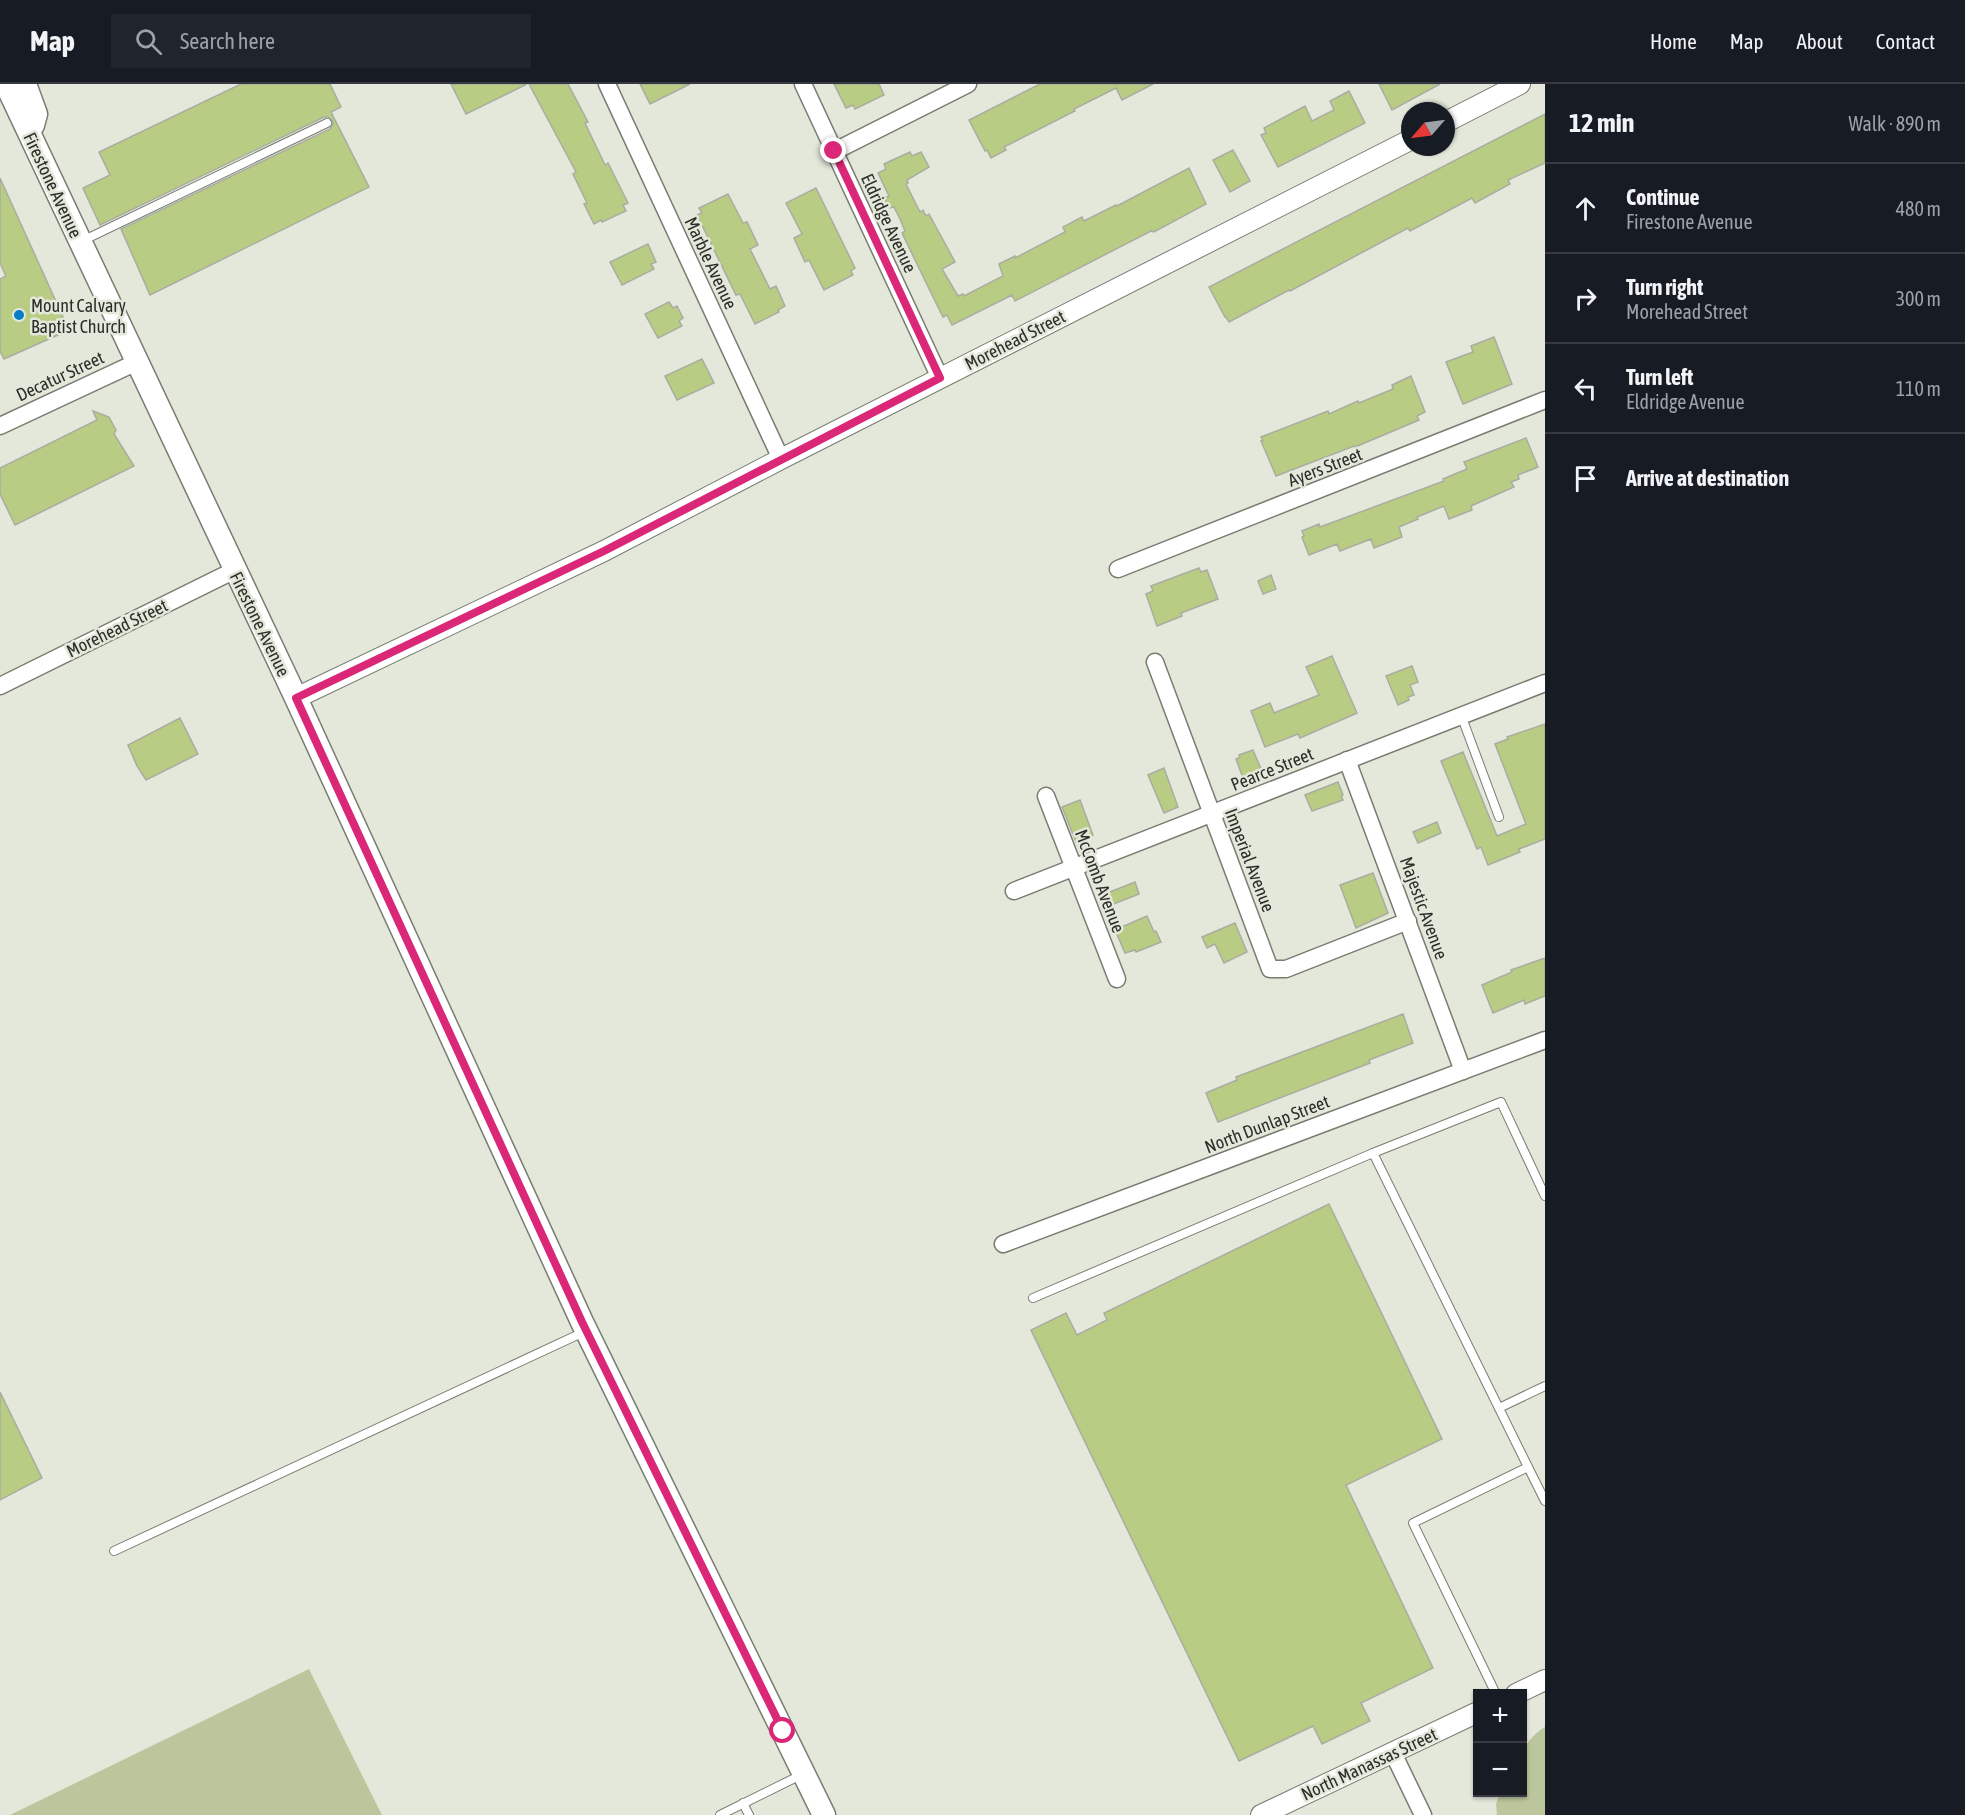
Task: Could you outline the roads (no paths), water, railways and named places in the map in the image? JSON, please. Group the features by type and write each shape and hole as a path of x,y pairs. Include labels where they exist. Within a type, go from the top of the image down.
{"main road":[{"name":"Firestone Avenue","path":"6,84 296,698 586,1330 824,1815"},
{"path":"25,84 36,114 31,135"}],"street":[{"name":"Marble Avenue","path":"607,84 781,459"},
{"name":"Eldridge Avenue","path":"803,84 940,378"},
{"path":"834,151 968,84"},
{"path":"1455,117 1520,84"},
{"name":"Morehead Street","path":"296,698 604,551 1401,145"},
{"name":"Decatur Street","path":"0,426 137,362"},
{"name":"Ayers Street","path":"1118,569 1545,400"},
{"name":"Morehead Street","path":"0,686 234,570"},
{"name":"Imperial Avenue","path":"1155,662 1270,969 1286,969 1408,921"},
{"name":"Pearce Street","path":"1014,891 1545,683"},
{"name":"Majestic Avenue","path":"1347,760 1463,1071"},
{"name":"McComb Avenue","path":"1046,796 1117,979"},
{"name":"North Dunlap Street","path":"1003,1244 1545,1040"},
{"path":"1526,1689 1545,1680"},
{"name":"North Manassas Street","path":"1261,1815 1473,1714"},
{"path":"1393,1753 1423,1815"}],"lane":[{"path":"80,242 327,123"},
{"path":"1461,715 1499,817"},
{"path":"1033,1298 1501,1102 1545,1196"},
{"path":"1373,1154 1545,1501"},
{"path":"114,1551 586,1330"},
{"path":"1499,1408 1545,1386"},
{"path":"1494,1689 1413,1523 1528,1467"},
{"path":"720,1815 803,1774"},
{"path":"743,1803 749,1815"}],"place":[{"name":"Mount Calvary Baptist Church","path":"19,315"}]}
